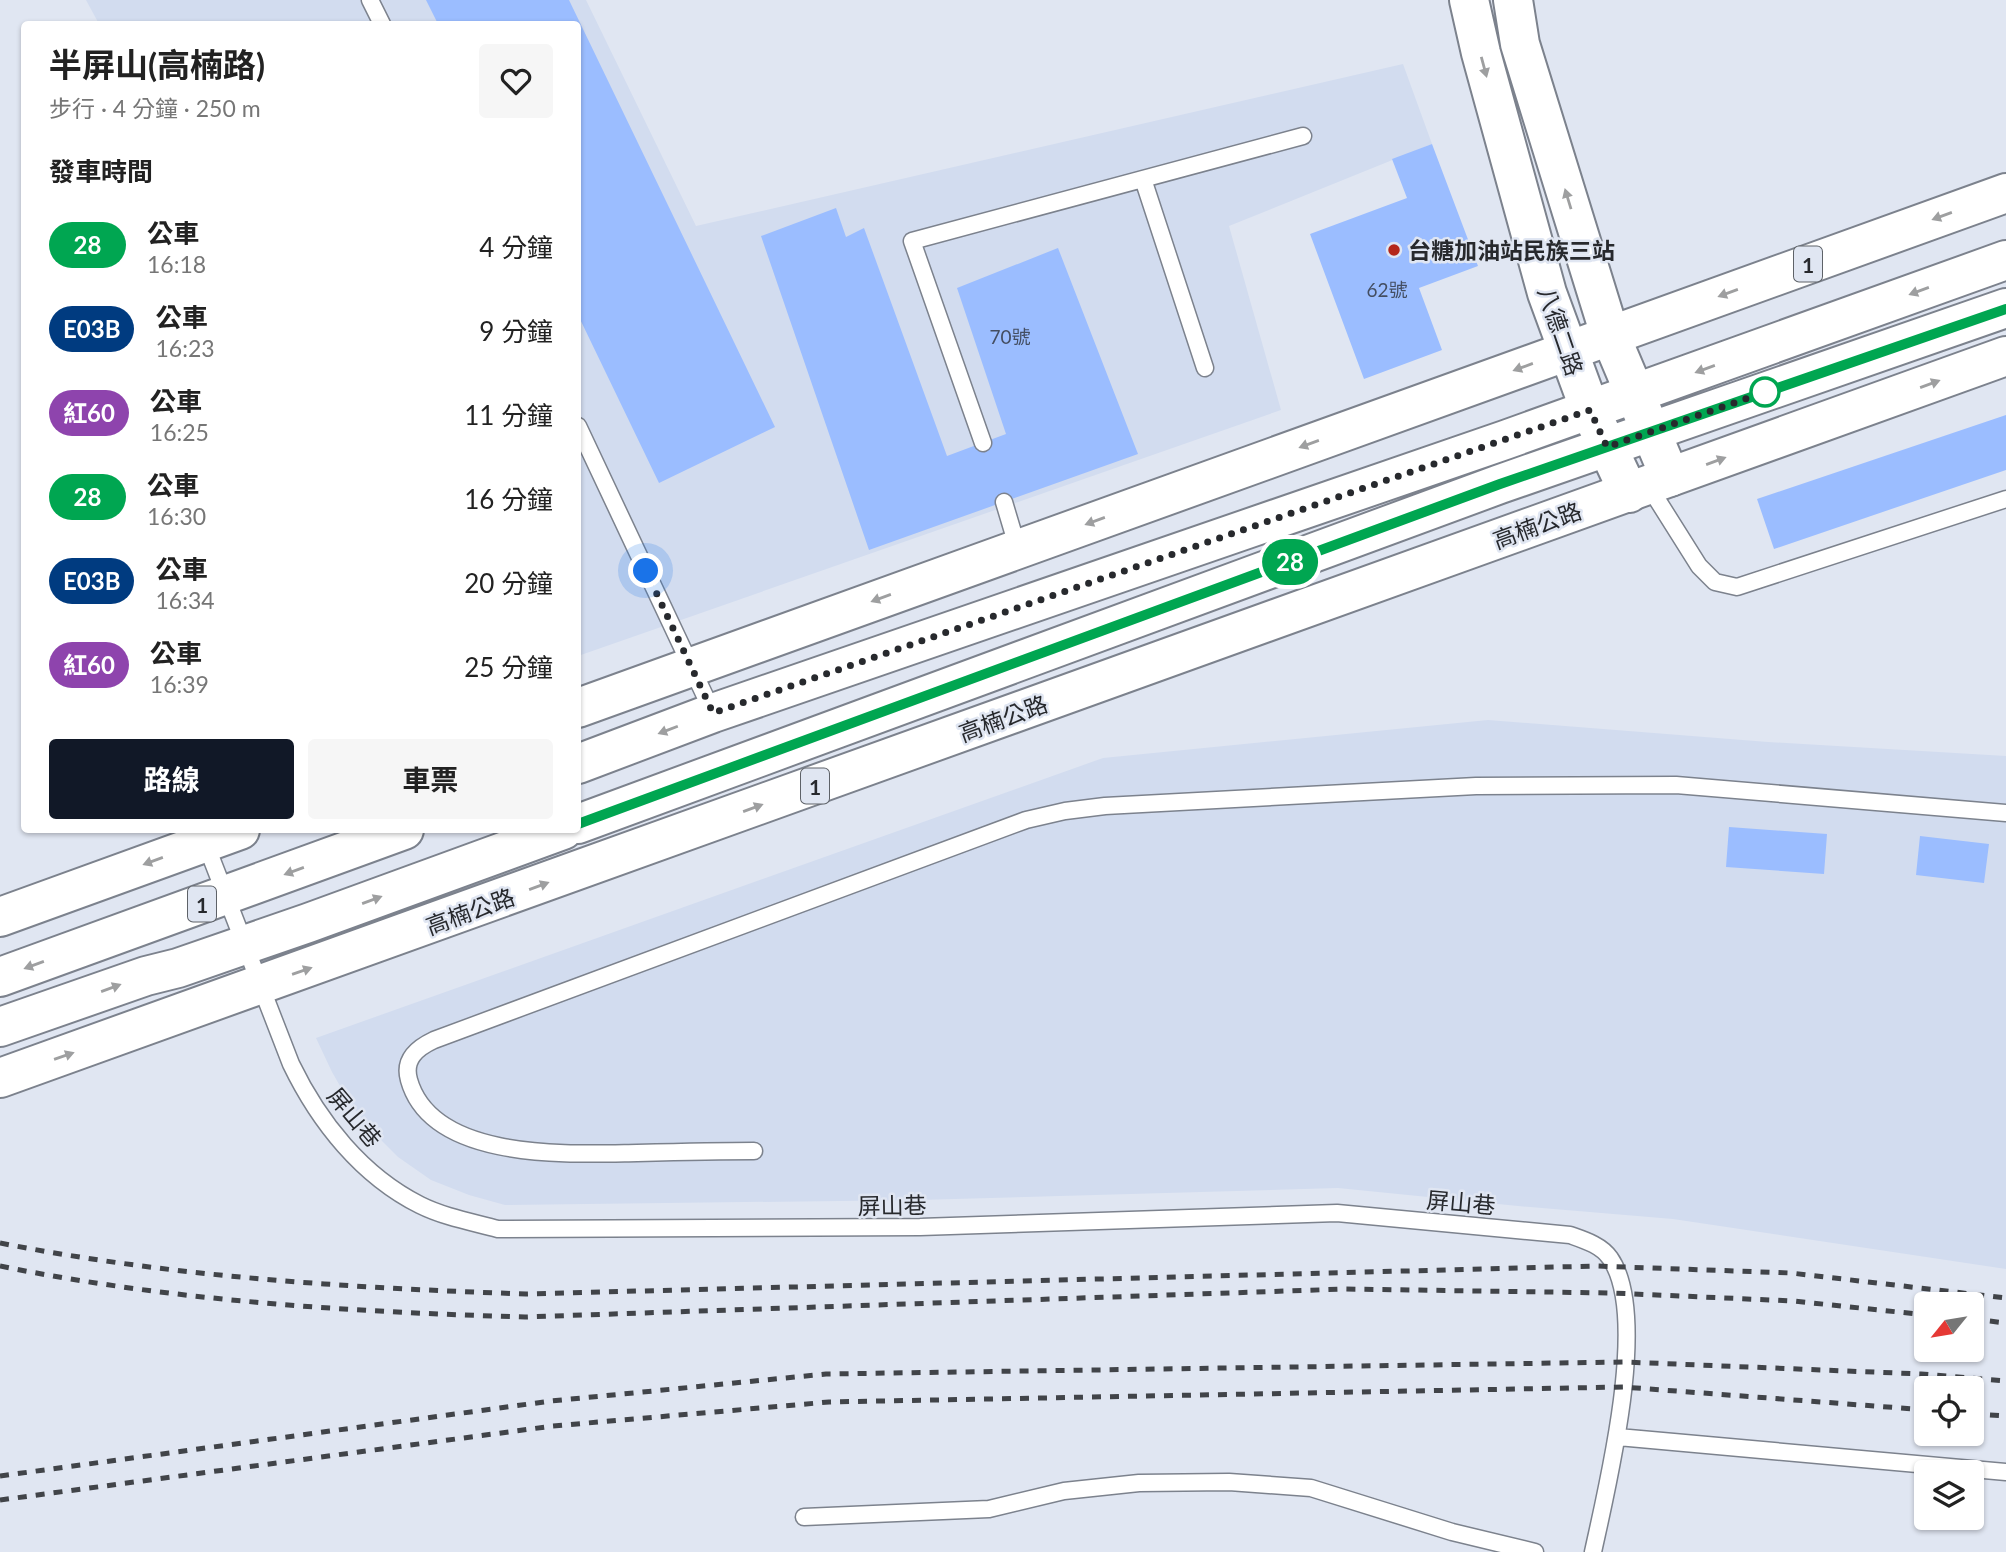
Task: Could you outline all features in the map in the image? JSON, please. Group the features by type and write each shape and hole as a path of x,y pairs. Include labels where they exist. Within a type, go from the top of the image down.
{"main road":[{"name":"八德二路","path":"1469,0 1542,277 1567,351 1607,447 1649,485"},
{"name":"八德二路","path":"1513,0 1520,44 1610,335 1651,432 1649,485"},
{"name":"1","path":"581,707 2006,193"},
{"path":"581,763 713,713 1590,410 2006,260"},
{"name":"高楠公路","path":"581,823 1487,489 2006,309"},
{"name":"高楠公路","path":"0,1078 2006,356"},
{"path":"0,917 231,833"},
{"name":"1","path":"0,977 396,833"},
{"name":"高楠公路","path":"0,1027 244,945 555,833"}],"lane":[{"path":"370,0 380,21"},
{"path":"983,443 912,241 1303,136"},
{"path":"1143,179 1205,368"},
{"path":"581,432 713,713"},
{"path":"1649,485 1699,566 1715,582 1737,587 2006,499"},
{"path":"1004,502 1018,549"},
{"path":"754,1151 555,1154 511,1150 468,1137 435,1119 418,1102 406,1072 409,1060 419,1048 434,1040 1026,820 1065,811 1105,806 1476,786 1676,785 2006,813"},
{"name":"屏山巷","path":"205,842 259,986 304,1090 323,1122 383,1181 421,1205 498,1229 920,1227 1337,1213 1570,1234 1592,1242 1610,1258 1621,1282 1626,1309 1618,1437 1593,1552"},
{"path":"1618,1437 2006,1472"},
{"path":"804,1517 989,1509 1064,1491 1139,1483 1229,1482 1311,1488 1452,1532 1535,1552"}],"shaded area":[{"path":"86,0 586,0 696,226 1403,64 1432,144 1229,226 1281,410 581,655 581,21 97,21"},
{"path":"1488,720 1768,742 2006,756 2006,1269 1673,1219 1338,1188 919,1200 505,1205 431,1180 398,1157 351,1105 316,1038 1103,758"}],"building":[{"path":"426,0 569,0 579,21 436,21"},
{"path":"581,25 775,427 659,483 581,321"},
{"name":"台糖加油站民族三站","path":"1432,144 1478,266 1419,288 1442,350 1364,379 1310,234 1407,198 1392,159"},
{"path":"836,208 846,237 864,228 947,456 1006,434 957,288 1058,248 1138,454 869,550 761,236"},
{"path":"2006,415 2006,470 1774,549 1757,499"},
{"path":"1729,827 1827,834 1824,874 1726,867"},
{"path":"1920,836 1989,844 1984,883 1916,875"}],"railway":[{"path":"0,1243 130,1264 262,1279 526,1294 1596,1266 1791,1273 2006,1298"},
{"path":"0,1266 130,1288 262,1303 525,1317 1345,1289 1612,1293 1793,1301 1914,1314"},
{"path":"1984,1320 2006,1323"},
{"path":"0,1476 551,1401 826,1374 1625,1362 1921,1374 2006,1381"},
{"path":"0,1500 553,1426 829,1402 1623,1387 1914,1409"},
{"path":"1984,1415 2006,1416"}],"bus line":[{"name":"28","path":"581,823 1500,484 2006,309"}],"place":[{"name":"台糖加油站民族三站","path":"1394,250"}],"route":[{"path":"646,571 713,713 1590,410 1607,447 1777,388 1765,392"}]}
